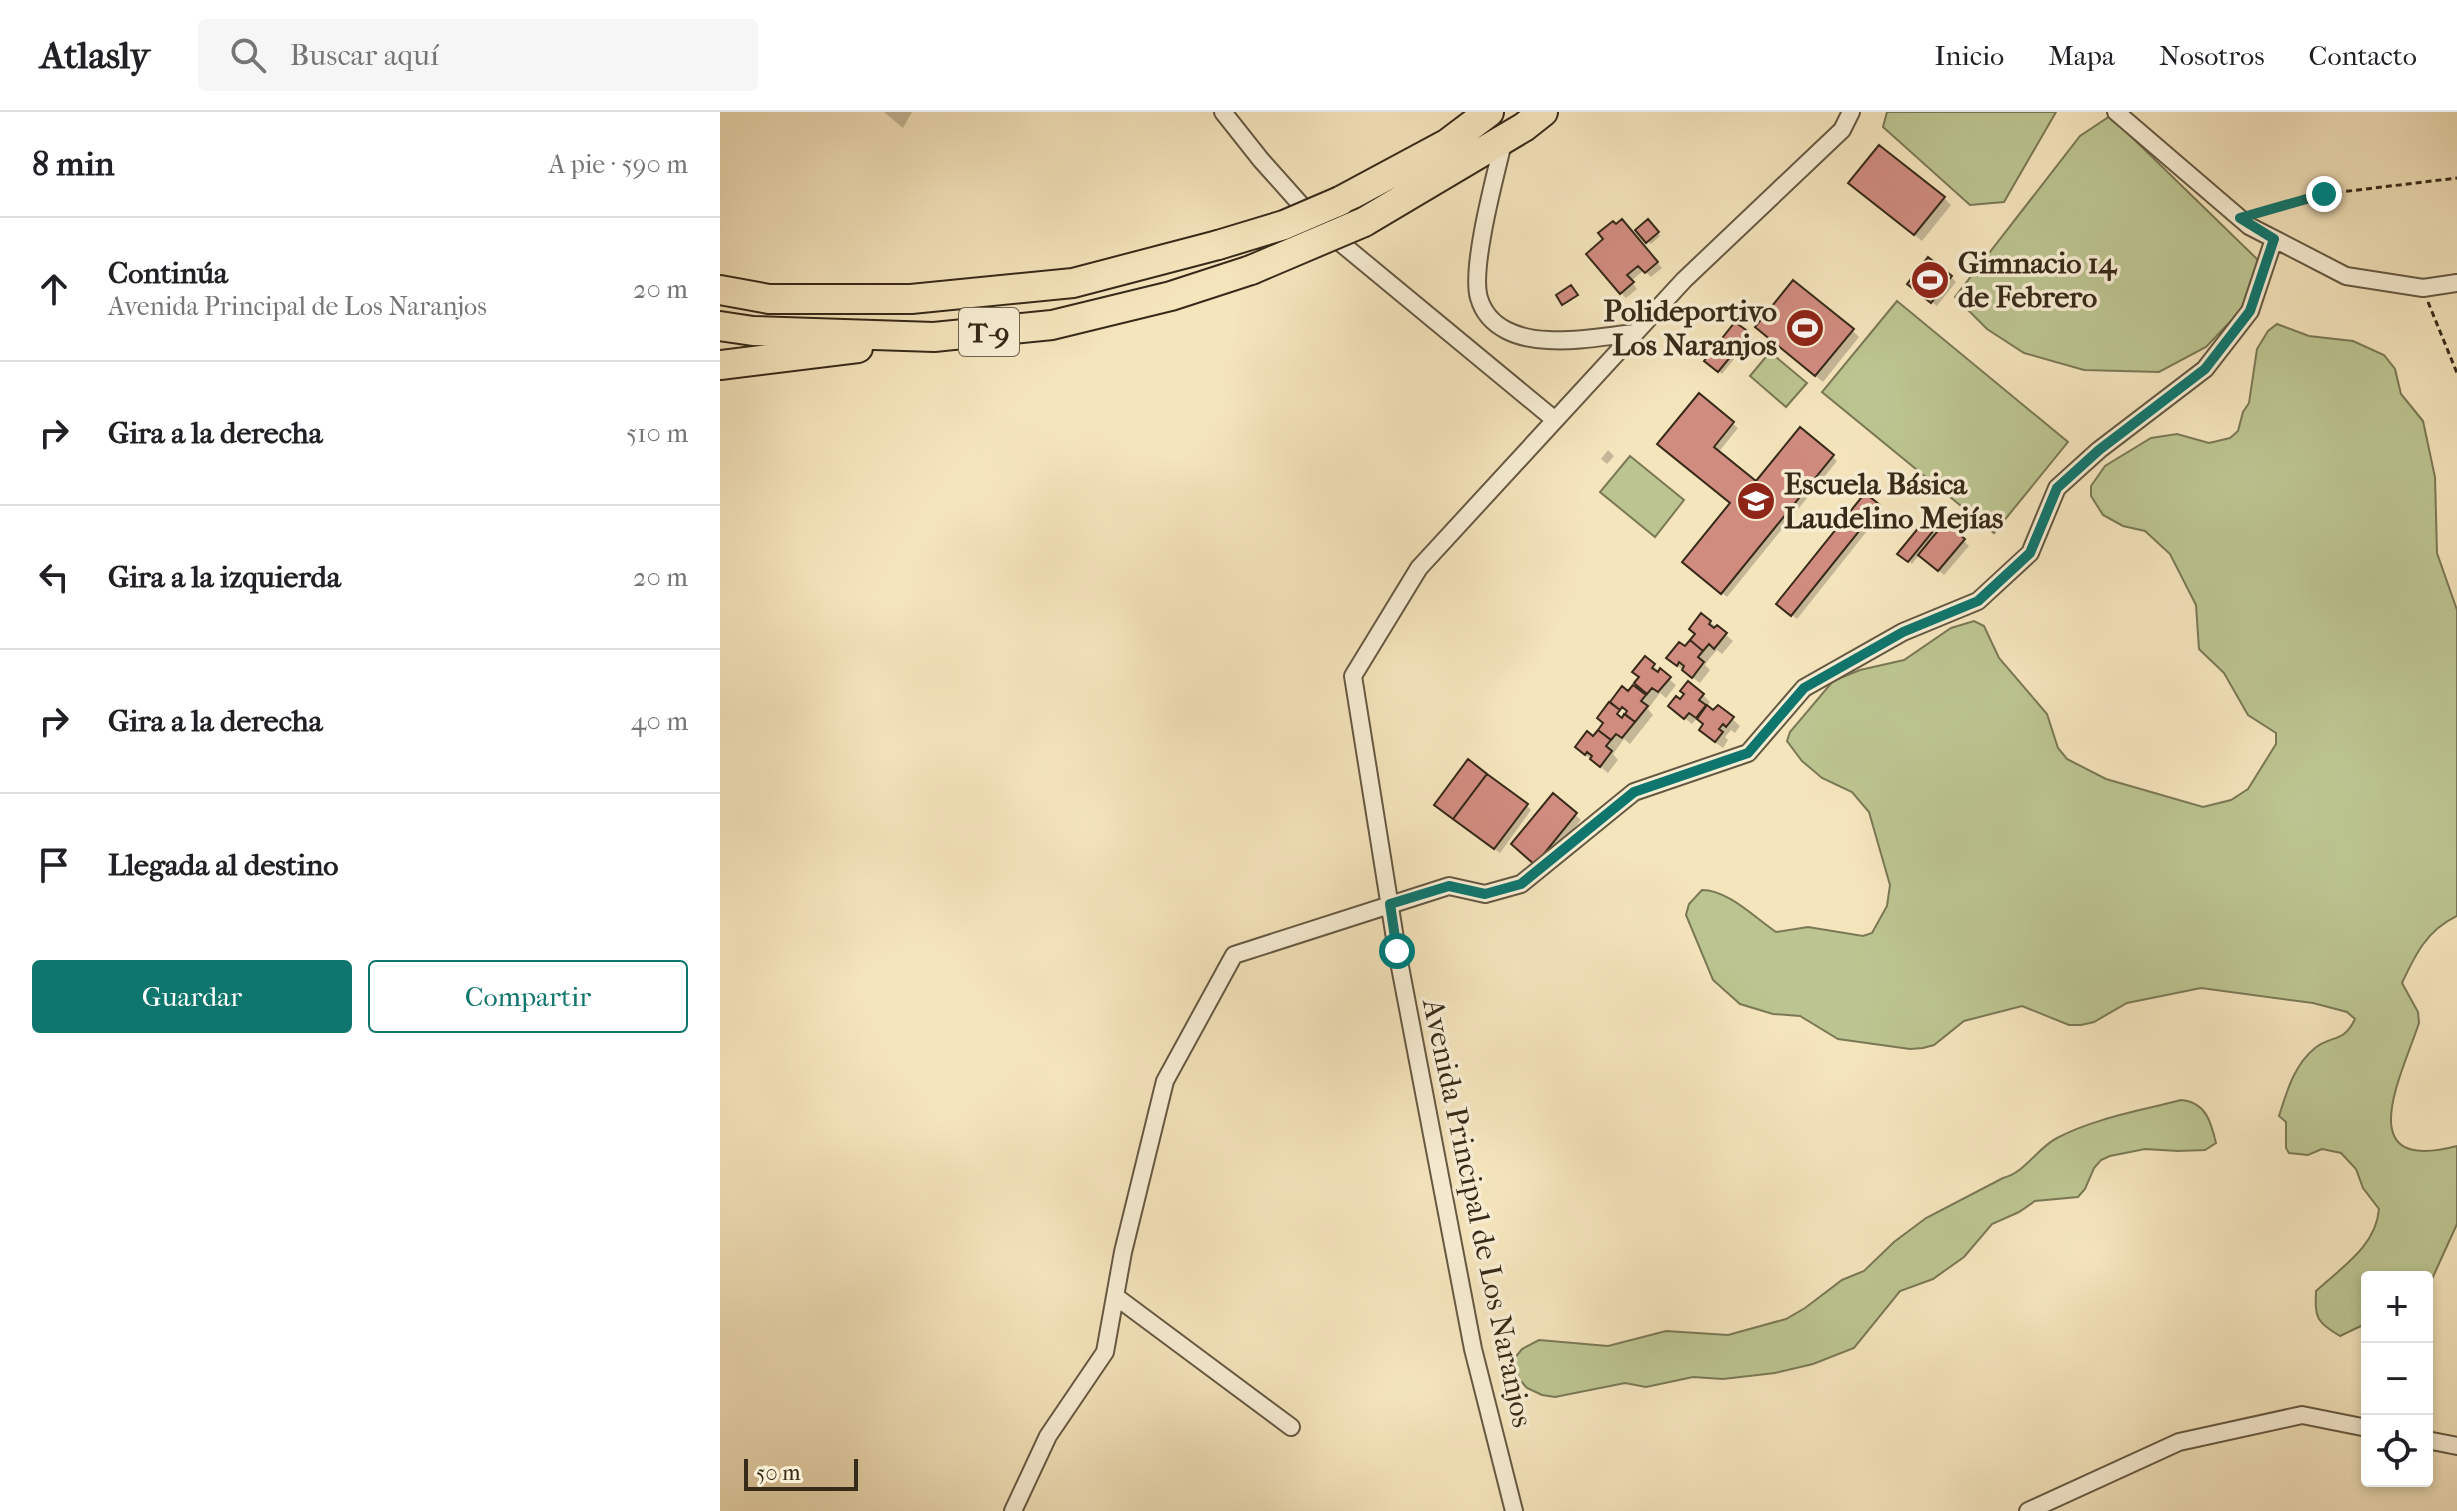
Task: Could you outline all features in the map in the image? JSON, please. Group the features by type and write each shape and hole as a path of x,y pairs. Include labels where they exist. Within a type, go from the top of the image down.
{"highway":[{"name":"T-9","path":"720,290 769,299 911,299 1073,283 1284,225 1340,201 1448,143 1489,112"},
{"name":"T-9","path":"720,326 753,331 934,337 1052,325 1171,296 1251,270 1364,222 1504,139 1543,112"},
{"path":"720,365 934,337"}],"street":[{"path":"1223,112 1319,225 1555,420"},
{"name":"Avenida Principal de Los Naranjos","path":"1514,1511 1473,1349 1390,904 1353,676 1419,568 1684,280 1842,130 1851,112"},
{"path":"2116,112 2240,218 2346,276 2423,288 2457,283"},
{"path":"1504,139 1481,247 1478,298 1488,315 1507,332 1550,341 1635,333"},
{"path":"1013,1511 1048,1436 1105,1352 1123,1252 1165,1081 1234,955 1449,886 1485,894 1521,884 1634,792 1748,753 1804,688 1903,632 1978,601 2030,553 2057,488 2099,450 2205,369 2250,311 2274,239"},
{"path":"1115,1296 1291,1427"},
{"path":"2028,1511 2179,1442 2302,1415 2361,1427"},
{"path":"2433,1441 2457,1446"}],"path":[{"path":"2240,218 2324,194 2457,178"},
{"path":"2423,288 2457,373"}],"green space":[{"path":"1887,112 2056,112 2004,202 1970,205 1883,127"},
{"path":"2110,116 2259,261 2249,302 2206,347 2159,372 2084,370 2024,353 1987,329 1955,297 2080,136"},
{"path":"1897,301 2068,442 1994,533 1822,392"},
{"path":"2277,324 2309,336 2353,341 2384,355 2395,369 2401,394 2423,421 2435,477 2437,553 2457,610 2457,916 2430,936 2417,953 2402,983 2418,1012 2419,1023 2402,1069 2391,1115 2393,1134 2403,1146 2424,1151 2457,1146 2457,1224 2433,1277 2433,1271 2361,1271 2361,1326 2340,1336 2319,1318 2316,1291 2365,1245 2372,1234 2379,1209 2363,1188 2356,1169 2341,1153 2322,1149 2308,1155 2289,1153 2286,1148 2286,1122 2279,1116 2292,1079 2302,1062 2315,1048 2351,1027 2355,1019 2347,1012 2313,1003 2201,988 2127,1003 2094,1022 2081,1025 2069,1025 2022,1006 1964,1021 1934,1045 1923,1048 1838,1039 1800,1016 1773,1014 1740,1004 1713,980 1686,915 1689,904 1702,890 1731,899 1776,932 1808,927 1863,936 1872,933 1887,906 1890,885 1869,812 1852,792 1822,778 1802,761 1787,741 1790,732 1833,681 1860,670 1904,660 1951,628 1974,621 1984,626 1999,658 2047,714 2058,748 2067,759 2106,779 2203,807 2231,800 2248,789 2276,744 2276,733 2248,715 2224,673 2199,649 2196,605 2170,554 2145,531 2123,526 2103,515 2091,496 2091,486 2105,466 2151,438 2177,434 2209,443 2230,438 2238,431 2249,403 2257,349 2268,331"},
{"path":"1770,352 1807,383 1786,407 1750,376"},
{"path":"1630,456 1684,500 1655,537 1600,492"},
{"path":"2181,1100 2202,1109 2216,1143 2205,1150 2145,1149 2101,1160 2078,1197 2035,1201 1992,1224 1964,1257 1933,1279 1900,1291 1854,1348 1813,1364 1775,1373 1723,1379 1693,1377 1646,1387 1625,1383 1555,1397 1527,1388 1519,1379 1513,1360 1522,1349 1539,1340 1608,1346 1666,1331 1728,1335 1786,1319 1842,1280 1864,1271 1894,1242 1926,1218 2018,1171 2057,1138 2102,1120"}],"building":[{"path":"1879,145 1945,197 1914,235 1848,183"},
{"path":"1622,219 1658,262 1645,273 1638,266 1627,275 1634,282 1620,294 1586,254 1603,239 1598,233 1613,221 1616,224"},
{"path":"1648,219 1659,232 1646,243 1635,230"},
{"name":"Gimnacio 14 de Febrero","path":"1928,257 1952,276 1931,303 1907,284"},
{"path":"1793,280 1854,329 1815,376 1755,327"},
{"path":"1571,285 1578,295 1562,305 1556,295"},
{"path":"1735,322 1750,333 1718,372 1704,361"},
{"path":"1699,393 1734,422 1714,447 1756,481 1800,427 1834,455 1721,594 1682,562 1730,503 1657,444"},
{"path":"1865,493 1880,505 1791,616 1776,604"},
{"path":"1924,521 1934,530 1908,562 1897,554"},
{"path":"1945,522 1965,539 1938,571 1918,555"},
{"path":"1701,613 1714,628 1717,625 1727,633 1714,649 1709,644 1703,651 1690,640 1695,634 1689,629"},
{"path":"1690,640 1703,651 1698,657 1704,662 1692,678 1682,670 1684,666 1679,662 1677,666 1666,658 1679,642 1685,646"},
{"path":"1645,656 1655,664 1652,668 1658,672 1660,668 1671,677 1658,692 1652,688 1647,694 1634,683 1639,677 1632,672"},
{"path":"1688,681 1704,694 1699,700 1706,705 1696,718 1689,713 1684,719 1668,706 1676,696 1680,699 1684,694 1680,691"},
{"path":"1633,685 1646,695 1641,701 1648,706 1635,722 1622,707 1620,710 1610,702 1622,686 1628,691"},
{"path":"1609,702 1620,710 1617,714 1622,718 1624,714 1635,722 1622,738 1616,734 1611,740 1598,730 1603,723 1597,718"},
{"path":"1707,705 1713,710 1718,705 1734,717 1726,727 1723,724 1719,729 1723,732 1715,742 1699,730 1703,724 1697,719"},
{"path":"1598,730 1611,740 1606,746 1612,751 1600,767 1587,752 1585,755 1575,747 1587,731 1593,736"},
{"path":"1468,759 1487,774 1453,819 1434,805"},
{"path":"1487,774 1528,804 1494,849 1453,819"},
{"path":"1553,793 1577,813 1535,865 1511,844"}],"place":[{"name":"Gimnacio 14 de Febrero","path":"1930,280"},
{"name":"Polideportivo Los Naranjos","path":"1805,328"},
{"name":"Escuela Básica Laudelino Mejías","path":"1756,501"}],"route":[{"path":"1397,951 1390,904 1449,886 1485,894 1521,884 1634,792 1748,753 1804,688 1903,632 1978,601 2030,553 2057,488 2099,450 2205,369 2250,311 2274,239 2240,218 2324,194"}]}
